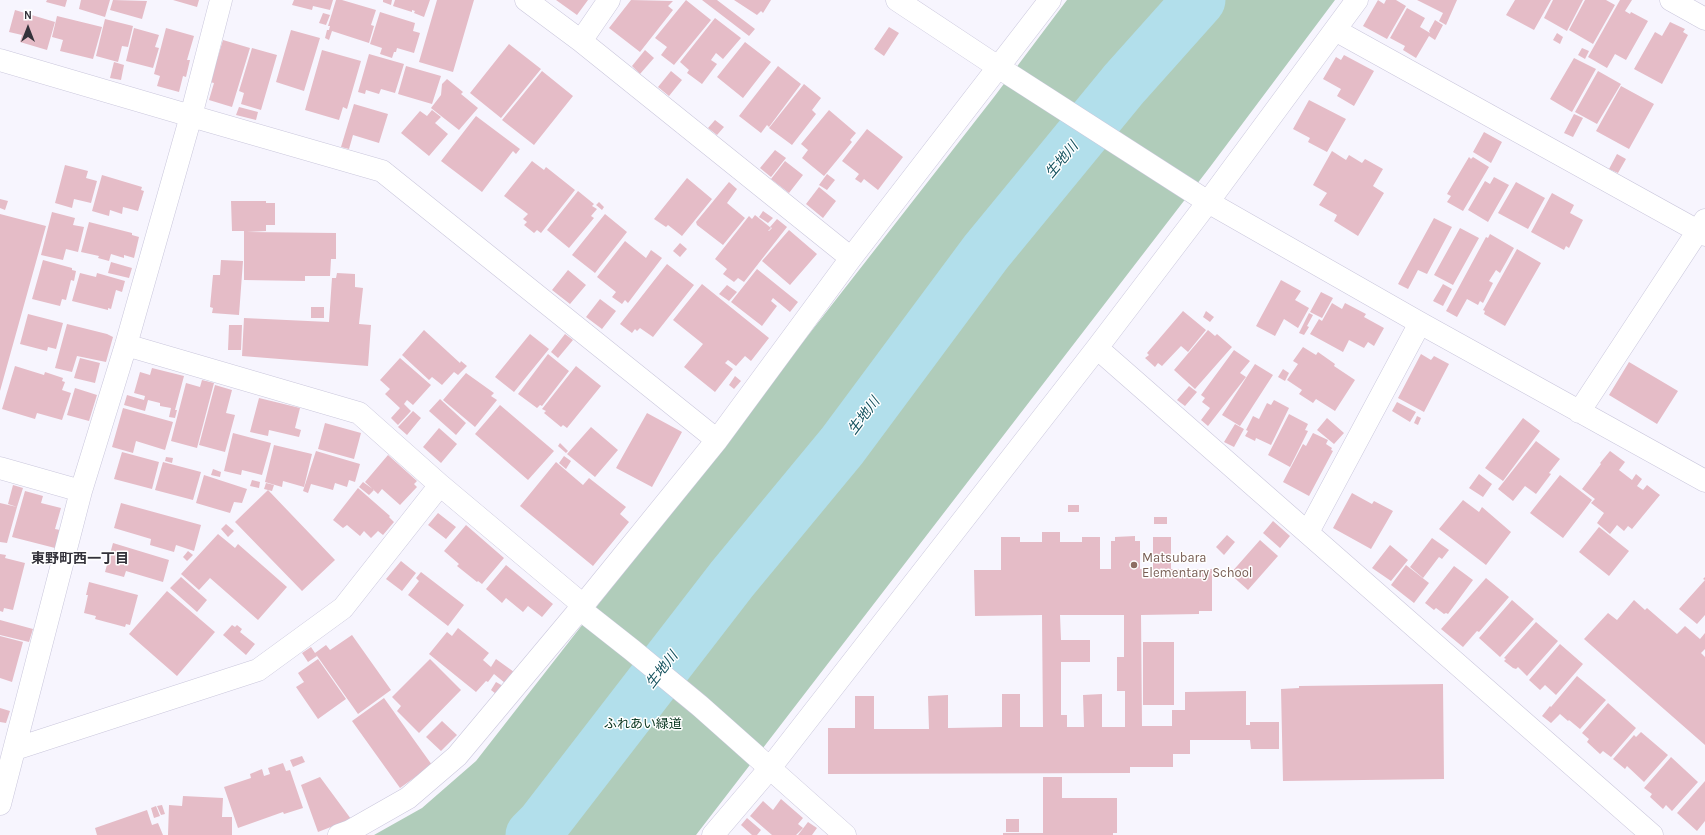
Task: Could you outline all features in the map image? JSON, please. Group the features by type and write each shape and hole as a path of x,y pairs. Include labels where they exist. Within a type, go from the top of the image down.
{"street":[{"path":"0,804 81,491 126,345 191,116 221,0"},
{"path":"526,0 582,41 851,258"},
{"path":"582,41 609,0"},
{"path":"897,0 1005,72 1201,198 1420,323 1705,481"},
{"path":"339,835 350,831 408,798 457,756 718,440 851,258 1005,72 1050,0"},
{"path":"713,835 770,768 1097,348 1201,198 1358,0"},
{"path":"1671,0 1705,19"},
{"path":"1335,30 1703,229 1579,412"},
{"path":"0,60 382,171 718,440"},
{"path":"1308,532 1420,323"},
{"path":"126,345 359,413 581,607 700,706 845,835"},
{"path":"1097,348 1652,835"},
{"path":"0,468 81,491"},
{"path":"15,749 258,670 342,608 440,485"}],"green space":[{"name":"ふれあい緑道","path":"1067,0 1335,0 1210,167 696,835 374,835 422,808 476,761 994,97"}],"building":[{"path":"47,0 67,0 65,7 46,2"},
{"path":"81,0 110,0 105,17 79,9"},
{"path":"113,0 147,1 142,19 110,10"},
{"path":"173,0 199,0 197,7"},
{"path":"294,0 333,0 330,10 313,6 312,10 292,5"},
{"path":"336,0 342,0 376,10 371,25 374,26 369,43 332,31 329,40 325,38 327,30 329,30 330,26 328,26"},
{"path":"383,0 392,0 391,5 383,2"},
{"path":"395,0 430,0 424,17 414,13 415,11 412,10 412,12 393,6"},
{"path":"437,0 474,0 453,72 419,62"},
{"path":"556,0 588,0 577,15"},
{"path":"631,0 673,1 668,6 673,10 640,52 609,28"},
{"path":"686,0 711,20 674,65 661,55 667,47 655,38"},
{"path":"702,0 717,0 755,29 749,36"},
{"path":"734,0 771,0 763,13 761,11 757,15"},
{"path":"1378,0 1384,4 1386,0 1396,0 1406,6 1387,39 1363,26"},
{"path":"1417,0 1457,0 1446,25 1439,21 1443,13"},
{"path":"1515,0 1551,0 1534,30 1506,15"},
{"path":"1553,0 1583,0 1567,31 1544,18"},
{"path":"1585,0 1606,0 1615,5 1593,44 1569,30"},
{"path":"1620,0 1632,0 1625,11 1630,14 1631,12 1648,21 1626,60 1615,54 1607,68 1588,57"},
{"path":"1407,8 1425,18 1420,27 1430,33 1429,31 1435,20 1443,25 1435,40 1429,36 1416,58 1403,50 1405,46 1390,38"},
{"path":"15,10 55,22 47,50 20,42 22,35 9,32"},
{"path":"380,12 415,23 413,31 420,33 414,53 397,48 392,58 380,54 382,48 370,44"},
{"path":"323,13 330,15 326,25 319,23"},
{"path":"57,16 102,27 93,59 60,51 63,40 52,37"},
{"path":"715,18 741,38 723,59 716,53 711,60 717,64 702,84 687,73 689,70 680,62"},
{"path":"105,19 133,26 128,47 122,46 118,62 96,56"},
{"path":"1670,22 1685,29 1683,32 1688,35 1662,84 1634,69 1655,32 1662,36"},
{"path":"889,27 899,33 884,56 874,49"},
{"path":"134,28 159,35 155,47 159,48 153,68 126,61"},
{"path":"166,28 194,36 187,60 190,60 186,77 183,76 179,92 157,86 160,76 154,74"},
{"path":"291,30 320,38 304,91 276,82"},
{"path":"1557,33 1563,37 1560,44 1553,40"},
{"path":"223,40 250,48 232,107 209,100 214,83 210,82"},
{"path":"745,42 771,62 743,98 717,77"},
{"path":"509,44 541,69 501,118 470,93"},
{"path":"252,48 277,55 261,110 241,104 244,93 239,91"},
{"path":"1582,48 1589,51 1585,59 1578,55"},
{"path":"322,50 361,61 347,109 343,107 339,120 305,110"},
{"path":"645,50 654,58 640,74 632,66"},
{"path":"369,54 404,64 395,93 381,89 379,94 366,90 365,94 358,92"},
{"path":"1344,55 1374,71 1354,106 1337,96 1341,89 1323,79 1336,57 1341,60"},
{"path":"1574,58 1596,69 1572,112 1550,99"},
{"path":"114,62 124,65 121,80 110,78"},
{"path":"406,66 441,76 432,104 398,94"},
{"path":"778,66 801,84 769,127 767,125 761,133 739,116"},
{"path":"542,71 573,96 534,145 502,120"},
{"path":"671,71 682,80 669,96 658,87"},
{"path":"1598,71 1621,84 1597,124 1575,112"},
{"path":"447,79 463,92 461,94 478,108 459,130 431,108 441,95 442,84"},
{"path":"804,84 821,98 812,110 816,114 792,145 769,128"},
{"path":"1621,86 1654,104 1629,149 1596,131"},
{"path":"1309,100 1346,119 1327,152 1308,142 1310,138 1293,129"},
{"path":"354,104 388,114 379,143 353,135 349,149 341,147"},
{"path":"239,107 258,112 256,120 236,115"},
{"path":"432,110 441,117 435,123 448,134 429,156 401,133 420,111 427,116"},
{"path":"829,110 856,133 850,140 852,142 824,176 802,158 808,150 801,144"},
{"path":"1574,114 1583,118 1573,137 1564,133"},
{"path":"476,116 520,149 516,154 513,151 482,192 441,161"},
{"path":"715,120 724,127 717,135 708,128"},
{"path":"867,129 903,157 878,190 864,179 861,183 855,179 859,174 842,161"},
{"path":"1484,132 1502,142 1491,163 1473,152"},
{"path":"775,150 786,158 771,177 760,168"},
{"path":"1332,151 1346,160 1349,155 1362,163 1365,159 1383,169 1373,186 1384,193 1358,236 1334,221 1337,215 1319,205 1327,193 1313,185"},
{"path":"1617,154 1626,159 1618,173 1609,169"},
{"path":"1469,157 1471,159 1473,157 1489,167 1463,211 1447,202 1451,196 1447,194"},
{"path":"532,161 544,170 546,167 575,190 541,233 537,230 534,233 524,225 527,222 523,219 528,214 504,196"},
{"path":"785,161 803,175 789,193 771,179"},
{"path":"65,165 88,171 86,178 97,181 91,203 74,199 72,208 55,203"},
{"path":"827,174 835,180 827,190 819,185"},
{"path":"102,175 142,187 141,190 144,191 138,211 123,207 122,214 110,210 109,216 92,211"},
{"path":"1494,177 1509,185 1488,222 1468,210 1485,181 1490,184"},
{"path":"687,178 712,199 682,236 668,225 666,227 654,219"},
{"path":"729,182 737,189 727,203 745,218 723,245 697,225 696,222"},
{"path":"1516,182 1545,198 1528,229 1498,213"},
{"path":"819,187 836,201 823,218 806,204"},
{"path":"578,191 594,204 592,206 597,209 591,216 594,218 569,248 547,230"},
{"path":"1552,193 1574,205 1570,213 1583,220 1569,248 1566,246 1564,250 1531,232"},
{"path":"0,199 8,201 5,210 0,208"},
{"path":"231,201 266,201 266,203 275,203 275,225 266,225 266,231 247,232 336,233 336,259 331,259 330,276 305,276 305,281 244,280 244,231 232,231"},
{"path":"599,202 604,207 602,210 596,205"},
{"path":"763,211 773,218 768,223 759,217"},
{"path":"52,212 75,218 73,225 84,227 78,252 66,249 63,260 41,255"},
{"path":"0,214 46,226 0,391"},
{"path":"605,214 627,232 595,273 572,255"},
{"path":"755,215 771,228 768,231 772,228 770,227 777,219 787,227 744,282 738,278 734,282 723,274 727,269 715,259 749,216 752,219"},
{"path":"1434,218 1452,227 1427,274 1418,270 1408,289 1398,284"},
{"path":"89,222 132,233 132,235 139,237 134,258 124,255 124,258 111,254 109,261 98,258 99,256 81,252"},
{"path":"1460,228 1479,238 1453,285 1434,275"},
{"path":"789,230 817,254 790,285 762,261"},
{"path":"1490,234 1514,248 1500,273 1496,270 1489,281 1493,283 1483,303 1480,301 1478,305 1467,299 1457,317 1446,311 1486,237 1488,238"},
{"path":"625,241 646,258 651,250 662,258 628,303 625,300 622,304 612,297 616,292 597,277"},
{"path":"680,243 687,249 680,257 673,251"},
{"path":"1517,249 1541,263 1505,326 1484,314 1485,311 1483,310"},
{"path":"43,260 72,268 72,270 76,271 74,281 71,280 66,300 62,299 60,306 32,299"},
{"path":"221,260 243,261 239,315 212,313 213,308 210,307 213,275 220,275"},
{"path":"111,262 132,268 129,278 108,273"},
{"path":"667,264 694,285 653,337 640,328 637,331 635,329 632,333 620,324"},
{"path":"757,269 798,302 790,312 773,298 771,301 777,306 762,326 731,302"},
{"path":"568,270 586,285 570,304 552,290"},
{"path":"80,273 96,277 97,273 125,281 122,292 116,290 111,309 108,308 108,310 72,301"},
{"path":"337,273 355,274 355,287 363,288 359,324 371,325 368,366 242,356 244,318 329,322 332,278 336,278"},
{"path":"1281,280 1301,291 1295,300 1309,308 1298,328 1284,319 1275,336 1256,326"},
{"path":"702,284 769,338 751,361 745,356 736,366 728,360 725,363 733,369 715,392 684,367 703,344 673,320"},
{"path":"1443,284 1452,289 1443,306 1433,301"},
{"path":"727,285 737,292 729,301 719,294"},
{"path":"1321,292 1333,298 1322,318 1310,312"},
{"path":"600,299 616,311 602,329 586,317"},
{"path":"1332,303 1342,309 1345,303 1366,314 1364,317 1384,328 1374,346 1368,342 1364,348 1349,340 1343,352 1310,334 1319,319 1322,321"},
{"path":"311,307 324,307 324,318 311,318"},
{"path":"1183,311 1206,330 1188,352 1181,346 1162,366 1158,363 1155,367 1145,358 1149,355 1147,353"},
{"path":"1206,311 1214,317 1210,322 1203,317"},
{"path":"1309,313 1313,315 1307,326 1309,327 1304,335 1299,333"},
{"path":"28,314 63,323 56,349 48,347 47,351 20,344"},
{"path":"67,324 107,334 113,337 106,362 77,356 72,372 55,368"},
{"path":"229,325 242,325 241,350 228,350"},
{"path":"424,330 460,363 461,361 467,366 458,375 454,372 442,385 432,377 429,380 402,355"},
{"path":"1208,330 1215,336 1217,334 1232,347 1195,389 1174,370"},
{"path":"530,334 549,349 514,392 495,377"},
{"path":"565,334 573,340 558,358 551,352"},
{"path":"1303,347 1316,355 1318,352 1335,364 1334,366 1355,380 1335,411 1316,399 1313,403 1299,394 1302,390 1287,380 1298,364 1293,361"},
{"path":"1234,350 1250,361 1240,373 1246,377 1208,426 1201,420 1210,408 1202,402 1205,398 1201,395"},
{"path":"548,354 569,371 542,406 540,405 537,408 518,394"},
{"path":"1421,354 1431,360 1434,356 1449,364 1424,412 1398,398"},
{"path":"80,358 100,363 95,383 74,378"},
{"path":"400,358 431,385 413,405 407,400 404,404 411,411 398,425 391,418 400,408 385,394 390,389 380,380"},
{"path":"1629,362 1678,391 1657,424 1609,395"},
{"path":"1255,364 1273,375 1240,426 1222,415"},
{"path":"15,366 44,375 45,372 63,378 62,381 65,382 62,390 71,393 62,420 37,413 35,419 2,409"},
{"path":"576,366 601,386 567,428 563,425 561,427 544,413 546,411 542,409"},
{"path":"152,368 184,376 175,410 177,410 175,418 169,417 171,408 160,406 160,403 148,400 145,411 124,405 127,395 144,400 145,396 134,393 140,372 150,375"},
{"path":"1283,369 1289,373 1285,381 1278,377"},
{"path":"466,373 494,393 491,396 497,400 475,427 443,400"},
{"path":"735,376 741,381 734,389 729,385"},
{"path":"202,380 214,383 197,448 171,441 186,383 200,387"},
{"path":"215,385 232,390 226,413 235,415 225,452 199,445"},
{"path":"1189,386 1197,392 1185,406 1177,400"},
{"path":"75,388 97,395 89,421 67,415"},
{"path":"259,398 300,408 295,428 301,430 299,437 269,430 268,436 250,432"},
{"path":"440,399 466,423 456,435 429,411"},
{"path":"1274,400 1289,408 1271,445 1256,438 1255,441 1245,436 1248,431 1246,430 1253,416 1259,419 1267,403 1271,405"},
{"path":"1397,402 1416,412 1410,422 1392,411"},
{"path":"500,405 554,451 528,480 475,434"},
{"path":"123,408 173,422 165,450 136,441 133,453 112,447"},
{"path":"413,411 421,418 407,435 398,427"},
{"path":"647,413 682,432 652,487 616,468"},
{"path":"1289,414 1308,424 1305,430 1308,431 1290,467 1268,455"},
{"path":"1417,416 1421,418 1418,425 1414,423"},
{"path":"1327,418 1344,433 1334,444 1317,430"},
{"path":"1523,418 1540,431 1503,481 1485,468"},
{"path":"325,423 361,433 354,459 318,449"},
{"path":"1235,424 1244,429 1234,447 1224,442"},
{"path":"591,427 618,450 595,477 567,454"},
{"path":"439,428 457,444 441,463 423,447"},
{"path":"233,433 271,443 262,475 242,470 241,475 224,471"},
{"path":"1313,433 1328,440 1326,444 1332,448 1331,450 1333,451 1309,496 1283,482 1303,444 1306,446"},
{"path":"1536,441 1560,459 1536,494 1525,486 1513,501 1498,489"},
{"path":"560,443 568,451 566,453 558,446"},
{"path":"274,445 312,454 304,487 283,481 282,487 265,482"},
{"path":"316,451 360,464 355,482 349,480 347,487 335,483 333,490 311,484 308,493 303,491"},
{"path":"1610,451 1625,462 1619,470 1632,480 1636,474 1642,479 1637,486 1643,490 1647,485 1660,495 1632,529 1628,526 1624,531 1617,525 1610,534 1597,523 1604,513 1591,503 1595,499 1582,489"},
{"path":"122,452 159,462 152,489 114,479"},
{"path":"388,455 417,481 414,484 417,487 400,505 382,489 378,494 365,482"},
{"path":"564,456 571,461 566,469 559,463"},
{"path":"166,457 173,458 172,463 165,461"},
{"path":"163,462 201,472 193,500 155,490"},
{"path":"556,462 583,485 589,478 626,507 620,514 629,522 593,566 520,506"},
{"path":"213,469 221,472 220,477 211,475"},
{"path":"1479,474 1492,484 1483,497 1469,488"},
{"path":"204,475 247,489 242,503 234,502 230,513 196,503"},
{"path":"1560,475 1592,500 1563,538 1530,513"},
{"path":"252,480 260,482 259,488 250,486"},
{"path":"363,482 374,490 369,495 359,487"},
{"path":"266,483 274,485 272,491 264,489"},
{"path":"13,485 23,488 17,507 8,504"},
{"path":"358,488 390,516 389,517 394,522 383,535 378,531 371,538 364,531 360,536 347,525 343,528 333,520"},
{"path":"268,490 335,560 302,591 235,522"},
{"path":"25,491 43,496 41,503 61,508 55,529 60,530 55,548 12,537"},
{"path":"1352,493 1372,504 1374,501 1393,511 1371,549 1333,528"},
{"path":"1463,500 1479,512 1482,507 1511,532 1486,565 1439,529"},
{"path":"0,503 17,507 7,543 0,542"},
{"path":"121,503 201,525 194,551 176,545 174,552 150,545 151,539 114,528"},
{"path":"1068,505 1079,505 1079,512 1068,512"},
{"path":"438,513 456,527 446,539 428,525"},
{"path":"1154,517 1167,517 1167,524 1154,524"},
{"path":"1273,521 1290,536 1280,548 1263,533"},
{"path":"226,524 234,531 228,537 221,529"},
{"path":"466,525 504,558 482,584 478,581 477,582 457,566 459,564 444,551"},
{"path":"1599,527 1629,551 1609,576 1579,552"},
{"path":"1042,532 1060,532 1060,542 1082,542 1082,537 1100,537 1100,569 1111,569 1111,541 1115,541 1115,537 1135,536 1135,541 1140,541 1140,569 1153,569 1153,537 1171,537 1171,569 1212,569 1212,611 1199,611 1199,614 1141,615 1142,726 1172,726 1172,710 1185,710 1185,692 1246,691 1246,725 1250,725 1250,722 1279,722 1279,749 1251,749 1250,740 1190,740 1190,754 1173,754 1173,767 1130,767 1130,773 828,774 828,728 855,728 855,696 874,696 874,729 929,729 928,696 948,695 948,728 1002,727 1002,694 1020,694 1020,727 1043,727 1042,615 975,616 974,570 1001,570 1001,537 1020,537 1020,542 1042,542","holes":["1060,615 1124,615 1124,657 1117,657 1117,691 1125,691 1125,727 1102,727 1102,694 1083,695 1084,727 1067,727 1067,715 1061,715 1061,662 1090,662 1090,640 1061,640"]},
{"path":"218,534 235,548 238,544 287,587 258,620 210,578 199,590 181,574"},
{"path":"1227,535 1235,542 1224,555 1216,547"},
{"path":"1432,538 1449,550 1442,559 1439,557 1423,578 1410,567"},
{"path":"1260,540 1278,556 1248,590 1230,574"},
{"path":"113,543 169,560 163,582 126,571 124,577 105,572"},
{"path":"1390,545 1408,560 1391,581 1372,568"},
{"path":"188,551 193,555 187,561 183,557"},
{"path":"0,554 6,555 5,558 25,563 13,610 4,608 3,612 0,611"},
{"path":"401,561 416,573 402,591 386,579"},
{"path":"506,565 553,604 542,617 528,606 523,612 506,598 502,603 486,589"},
{"path":"1406,565 1429,583 1414,603 1391,585"},
{"path":"1454,566 1473,580 1448,614 1444,614 1436,608 1434,610 1425,603"},
{"path":"421,572 464,605 448,626 408,595 419,581 416,578"},
{"path":"181,577 207,600 197,612 170,588"},
{"path":"1486,578 1509,597 1479,632 1477,631 1463,647 1441,629"},
{"path":"1705,580 1705,615 1697,624 1679,609"},
{"path":"89,582 138,595 130,625 126,624 125,627 95,619 96,616 84,613"},
{"path":"167,591 215,632 177,676 129,634"},
{"path":"1512,600 1534,619 1500,657 1479,638"},
{"path":"1634,600 1645,610 1647,608 1677,634 1685,626 1700,639 1705,633 1705,649 1701,653 1705,657 1705,745 1584,639 1608,613 1617,620"},
{"path":"0,620 33,629 29,642 0,635"},
{"path":"1536,622 1558,641 1527,676 1518,667 1516,669 1513,668 1504,661 1506,659 1504,658"},
{"path":"232,625 235,627 237,625 242,629 240,632 255,644 246,655 223,635"},
{"path":"458,628 489,653 483,660 491,667 496,659 514,672 505,683 494,674 488,682 486,681 476,692 429,654 447,632 452,636"},
{"path":"352,635 391,690 358,714 315,653 326,645 330,650"},
{"path":"0,636 23,642 12,682 0,678"},
{"path":"1143,642 1174,642 1174,705 1143,705"},
{"path":"1560,644 1583,664 1556,695 1545,685 1540,690 1529,680"},
{"path":"311,647 317,656 308,662 302,653"},
{"path":"318,659 346,699 318,719 296,687 304,682 298,673"},
{"path":"430,659 461,690 419,733 397,711 401,706 392,697"},
{"path":"1577,676 1606,700 1580,729 1560,714 1551,723 1542,716"},
{"path":"496,682 503,686 496,694 491,690"},
{"path":"1443,684 1444,779 1283,781 1281,689 1299,688 1299,686"},
{"path":"384,698 432,765 400,788 352,721"},
{"path":"1608,703 1636,728 1611,757 1603,751 1600,754 1587,742 1589,739 1582,733"},
{"path":"0,708 10,711 6,723 0,722"},
{"path":"442,721 457,735 441,751 426,737"},
{"path":"1641,732 1668,755 1644,782 1627,766 1625,769 1613,759 1634,735 1636,737"},
{"path":"302,756 305,762 293,767 290,760"},
{"path":"1671,757 1698,782 1672,811 1666,805 1663,809 1650,797 1652,794 1644,788"},
{"path":"283,763 286,771 290,770 303,808 284,814 283,812 238,828 224,787 251,778 250,774 262,769 264,776 270,774 268,768"},
{"path":"320,777 351,819 318,832 301,785"},
{"path":"1043,777 1062,777 1062,798 1117,798 1117,833 1113,833 1113,835 1003,835 1003,833 1043,833"},
{"path":"1705,781 1705,821 1697,831 1677,813"},
{"path":"183,796 223,798 222,817 232,817 232,835 168,835 169,805 182,806"},
{"path":"781,799 803,818 798,824 803,828 796,835 772,835 750,816 763,801 773,810"},
{"path":"162,805 165,814 161,815 157,806"},
{"path":"156,806 160,816 154,818 151,808"},
{"path":"147,810 152,825 158,823 163,835 97,835 95,828"},
{"path":"747,818 761,830 757,835 752,835 741,825"},
{"path":"1006,819 1019,819 1019,832 1006,832"},
{"path":"808,822 817,828 812,835 798,835"}],"waterway":[{"name":"生地川","path":"532,835 543,824 732,579 842,446 986,252 1124,84 1199,0"}],"place":[{"name":"Matsubara Elementary School","path":"1134,565"}],"district":[{"name":"東野町西一丁目","path":"80,559"}]}
